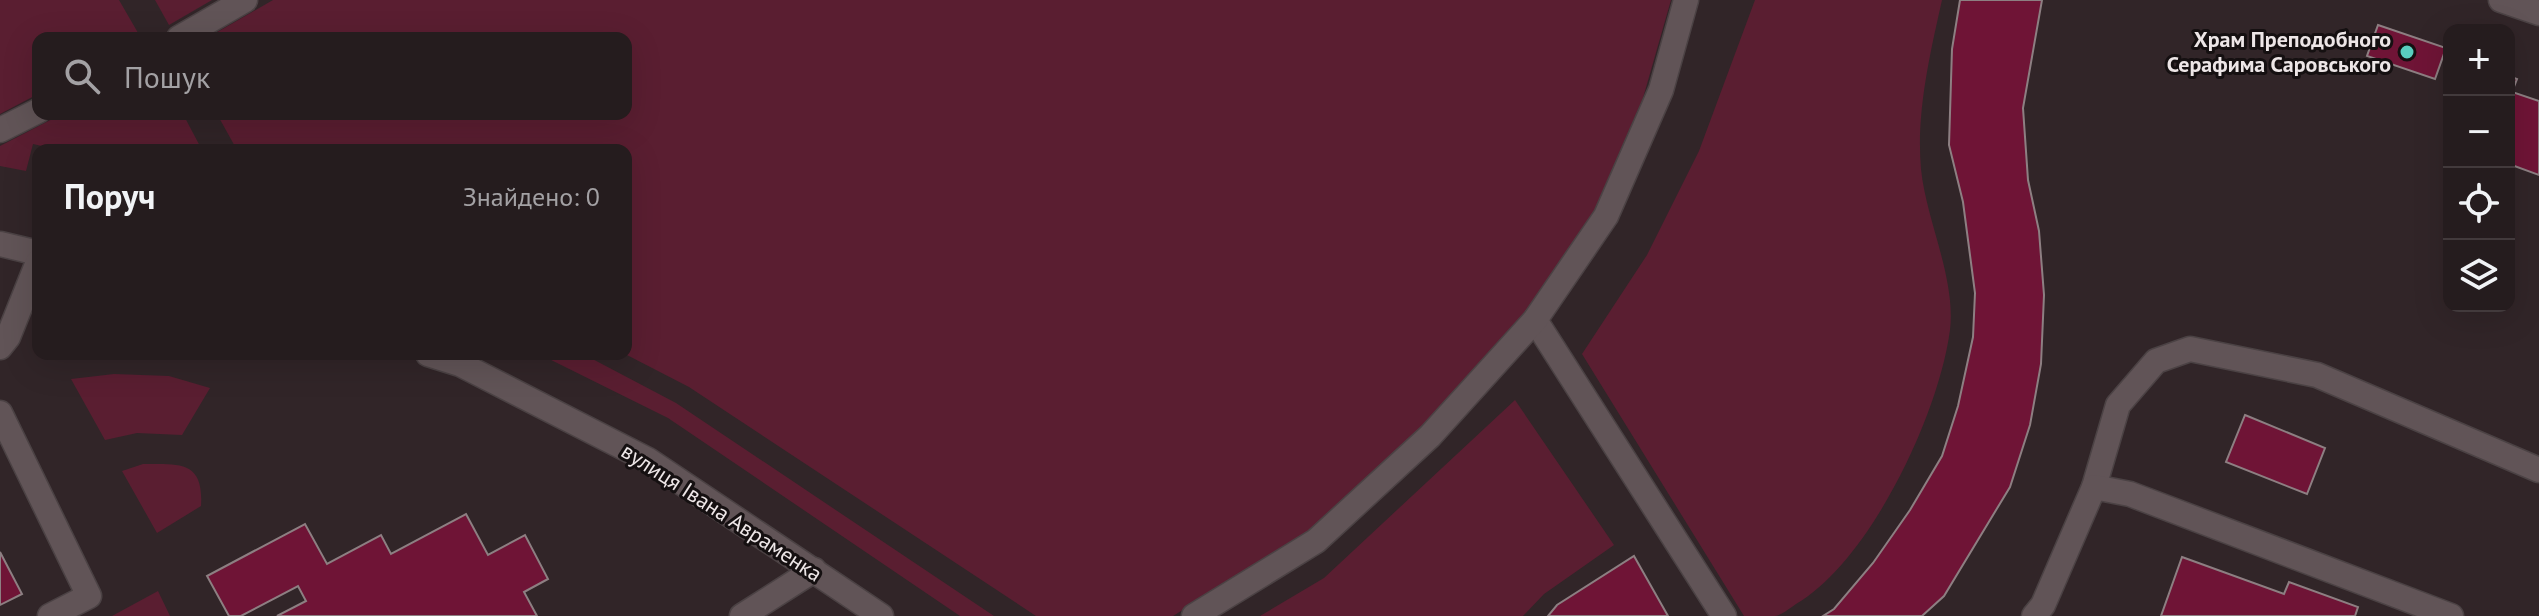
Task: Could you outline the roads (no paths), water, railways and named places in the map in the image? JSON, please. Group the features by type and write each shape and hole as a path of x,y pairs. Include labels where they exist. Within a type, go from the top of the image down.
{"street":[{"path":"189,32 245,0"},
{"path":"1194,616 1316,541 1430,436 1535,320 1606,216 1661,90 1686,0"},
{"path":"2501,0 2539,13"},
{"path":"0,130 32,114"},
{"path":"0,244 32,252"},
{"path":"0,347 8,337 32,277"},
{"path":"1535,320 1724,616"},
{"path":"2034,616 2043,605 2094,487 2118,405 2156,361 2190,349 2317,375 2539,470"},
{"name":"вулиця Івана Авраменка","path":"447,360 648,460 881,616"},
{"path":"0,413 89,596 50,616"},
{"path":"2094,487 2130,494 2451,616"},
{"path":"742,616 814,570"}],"place":[{"name":"Храм Преподобного Серафима Саровського","path":"2407,52"}]}
